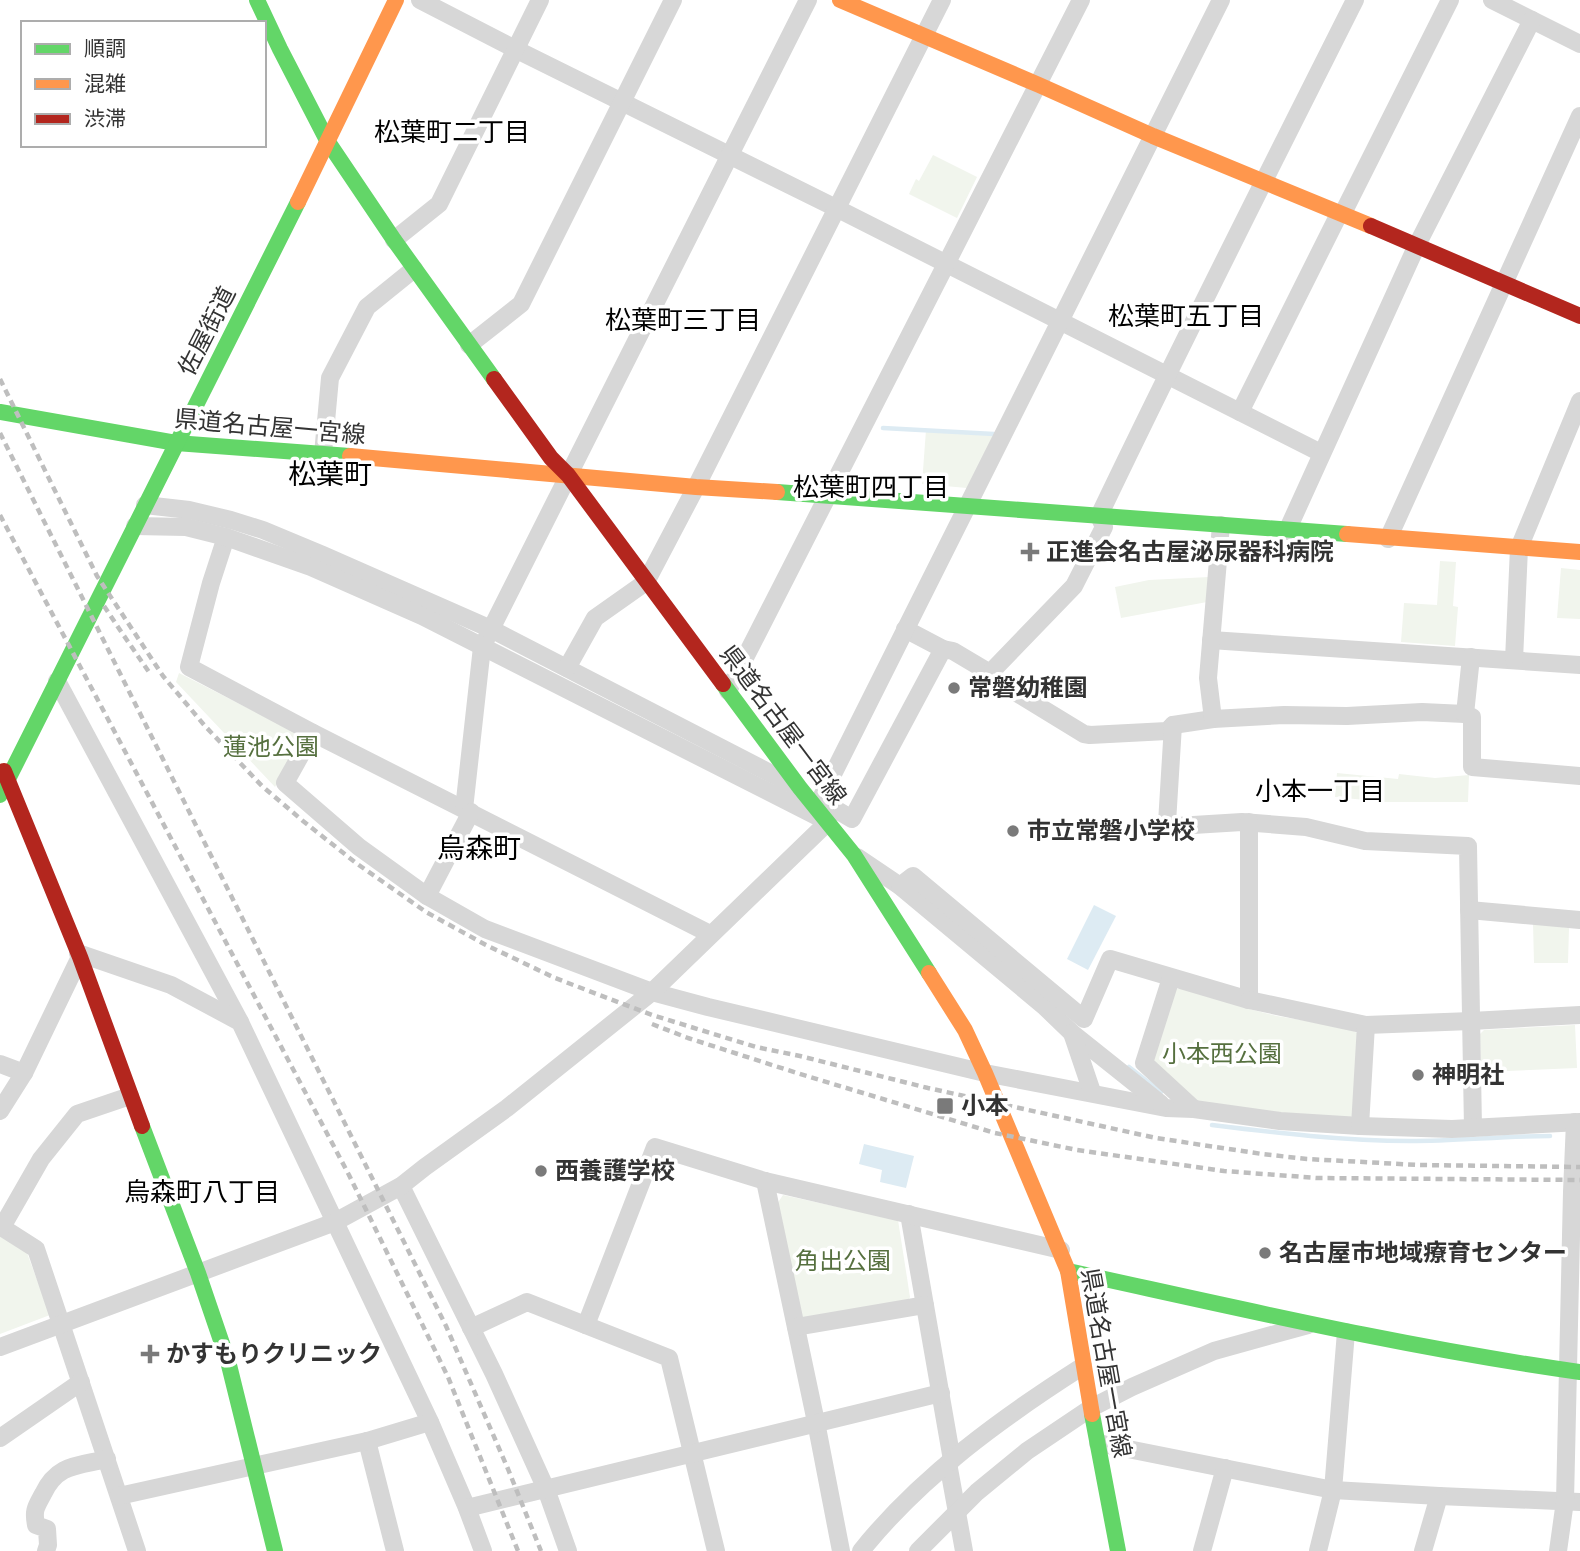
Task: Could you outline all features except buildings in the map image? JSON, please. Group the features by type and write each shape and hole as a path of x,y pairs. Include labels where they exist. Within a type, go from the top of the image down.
{"street":[{"path":"257,0 328,142 414,269 551,458 568,475 696,487 1580,552"},
{"name":"佐屋街道","path":"0,795 328,142 396,0"},
{"path":"420,0 514,50 730,155 1321,453"},
{"path":"394,240 439,204 540,0"},
{"path":"469,345 521,304 673,0"},
{"path":"427,896 467,811 482,648 808,0"},
{"path":"840,0 1153,136 1417,245 1580,316"},
{"path":"567,668 595,618 646,582 942,0"},
{"path":"728,691 1082,0"},
{"path":"943,649 852,819 817,802 1221,0"},
{"path":"1099,516 1355,0"},
{"path":"1240,412 1450,0"},
{"path":"1492,0 1580,44"},
{"path":"1287,531 1417,245 1532,20"},
{"path":"1388,539 1580,116"},
{"path":"323,454 330,378 367,307 414,269"},
{"path":"1514,660 1519,548 1580,401"},
{"name":"県道名古屋一宮線","path":"0,412 176,443 568,475 800,788 817,802 828,822 854,855 965,1030 1068,1271 1118,1551"},
{"path":"145,505 190,510 263,530 491,629 800,788"},
{"path":"990,673 1074,586 1104,527 1099,516"},
{"path":"1213,719 1208,678 1221,525"},
{"path":"0,1347 335,1222 401,1186 508,1108 652,992 828,822 422,616 311,567 226,537 186,527 135,526"},
{"path":"226,537 189,667 313,733 710,934"},
{"path":"905,629 943,649 953,651 1084,734 1167,731 1173,725 1213,719 1284,715 1347,716 1422,712 1465,714 1472,717 1472,767 1580,776"},
{"path":"1210,640 1580,665"},
{"path":"1465,714 1471,657"},
{"path":"57,681 240,1022 430,1422 467,1508 482,1551"},
{"path":"1173,725 1167,823 1177,826 1249,822 1306,827 1365,841 1468,846 1473,1128"},
{"path":"313,733 285,783 359,847 427,896 485,929 652,992 985,1073 1166,1108 1194,1109 1280,1121 1360,1126 1452,1129 1578,1122 1573,1501 1559,1551"},
{"path":"0,761 79,955 198,1273 228,1362 275,1551"},
{"path":"1249,822 1249,1000"},
{"path":"854,855 900,886 1013,979 1072,1033 1166,1108"},
{"path":"900,886 914,876 1084,1019 1110,959 1249,1000 1366,1026 1580,1015"},
{"path":"1469,909 1580,920"},
{"path":"79,955 171,985 240,1022"},
{"path":"0,1111 24,1073 79,955"},
{"path":"1171,978 1144,1063 1194,1109"},
{"path":"1360,1126 1366,1026"},
{"path":"1072,1033 1092,1092"},
{"path":"0,1064 24,1073"},
{"path":"130,1096 77,1114 41,1159 1,1226 36,1249 137,1551"},
{"path":"586,1325 656,1147 765,1181 1060,1251"},
{"path":"765,1181 841,1551"},
{"path":"401,1186 494,1374 546,1489 568,1551"},
{"path":"909,1214 941,1393 964,1551"},
{"path":"1068,1271 1346,1332 1574,1371"},
{"path":"471,1328 527,1302 669,1358 716,1551"},
{"path":"796,1327 925,1305"},
{"path":"918,1551 977,1492 1027,1451 1091,1408 1214,1351 1312,1324"},
{"path":"1318,1551 1334,1490 1346,1332"},
{"path":"861,1551 877,1530 978,1437 1026,1402 1083,1366"},
{"path":"0,1438 81,1382"},
{"path":"467,1508 941,1393"},
{"path":"119,1496 367,1441 430,1422"},
{"path":"367,1441 395,1551"},
{"path":"1098,1443 1334,1490 1573,1501"},
{"path":"46,1551 47,1529 36,1525 34,1512 49,1480 62,1469 107,1459"},
{"path":"1202,1551 1225,1468"},
{"path":"1423,1551 1439,1496"}],"green space":[{"path":"933,155 977,177 957,218 909,194"},
{"path":"926,430 994,434 967,488 922,484"},
{"path":"1440,561 1456,562 1453,606 1458,607 1455,646 1401,642 1404,603 1437,605"},
{"path":"1561,568 1580,570 1580,619 1557,618"},
{"path":"1209,577 1207,602 1121,618 1115,587 1149,580"},
{"name":"蓮池公園","path":"179,673 299,734 301,743 275,787 176,682"},
{"path":"1337,773 1398,779 1399,774 1435,778 1469,775 1468,802 1385,802 1335,797"},
{"path":"1533,923 1569,928 1568,963 1534,963"},
{"name":"小本西公園","path":"1174,989 1186,989 1277,1016 1349,1028 1357,1033 1354,1115 1343,1122 1198,1102 1150,1060"},
{"path":"1575,1025 1577,1068 1481,1072 1480,1034 1484,1030"},
{"name":"角出公園","path":"783,1195 898,1220 910,1297 907,1303 808,1321 801,1316 777,1204"},
{"path":"0,1236 27,1253 50,1315 0,1334"}],"shaded area":[{"path":"1094,905 1116,916 1088,970 1067,959"},
{"path":"864,1144 914,1156 906,1188 880,1182 882,1170 859,1164"}],"waterway":[{"path":"883,428 994,434"},
{"path":"1129,1067 1161,1092"},
{"path":"1212,1125 1385,1141 1550,1136"}],"railway":[{"path":"0,379 97,576 163,676 205,726 262,786 356,863 426,912 486,945 555,978 652,1015 756,1047 1156,1138 1307,1159 1419,1165 1580,1167"},
{"path":"0,433 446,1326 541,1551"},
{"path":"0,515 349,1175 448,1377 518,1551"},
{"path":"104,606 151,675"},
{"path":"652,1024 797,1073 995,1133 1077,1150 1224,1171 1317,1178 1580,1180"}],"traffic: fast":[{"path":"257,0 328,142 394,240 494,379"},
{"path":"0,795 298,202"},
{"path":"0,412 176,443 350,456"},
{"path":"777,492 1347,534"},
{"path":"723,684 800,788 854,855 929,973"},
{"path":"142,1126 228,1361 275,1551"},
{"path":"1068,1271 1387,1339 1580,1372"},
{"path":"1092,1414 1118,1551"}],"traffic: slow":[{"path":"298,202 396,0"},
{"path":"840,0 1153,136 1371,226"},
{"path":"350,456 777,492"},
{"path":"1347,534 1580,552"},
{"path":"929,973 965,1030 1068,1271 1092,1414"}],"traffic: jam":[{"path":"1371,226 1580,316"},
{"path":"494,379 723,684"},
{"path":"4,771 80,957 142,1126"}],"place":[{"name":"正進会名古屋泌尿器科病院","path":"1030,552"},
{"name":"常磐幼稚園","path":"954,688"},
{"name":"市立常磐小学校","path":"1013,831"},
{"name":"神明社","path":"1418,1075"},
{"name":"小本","path":"945,1106"},
{"name":"西養護学校","path":"541,1171"},
{"name":"名古屋市地域療育センター","path":"1265,1253"},
{"name":"かすもりクリニック","path":"150,1354"}],"district":[{"name":"松葉町二丁目","path":"452,132"},
{"name":"松葉町五丁目","path":"1186,316"},
{"name":"松葉町三丁目","path":"683,320"},
{"name":"松葉町","path":"330,474"},
{"name":"松葉町四丁目","path":"871,487"},
{"name":"小本一丁目","path":"1320,791"},
{"name":"烏森町","path":"479,848"},
{"name":"烏森町八丁目","path":"202,1192"}]}
